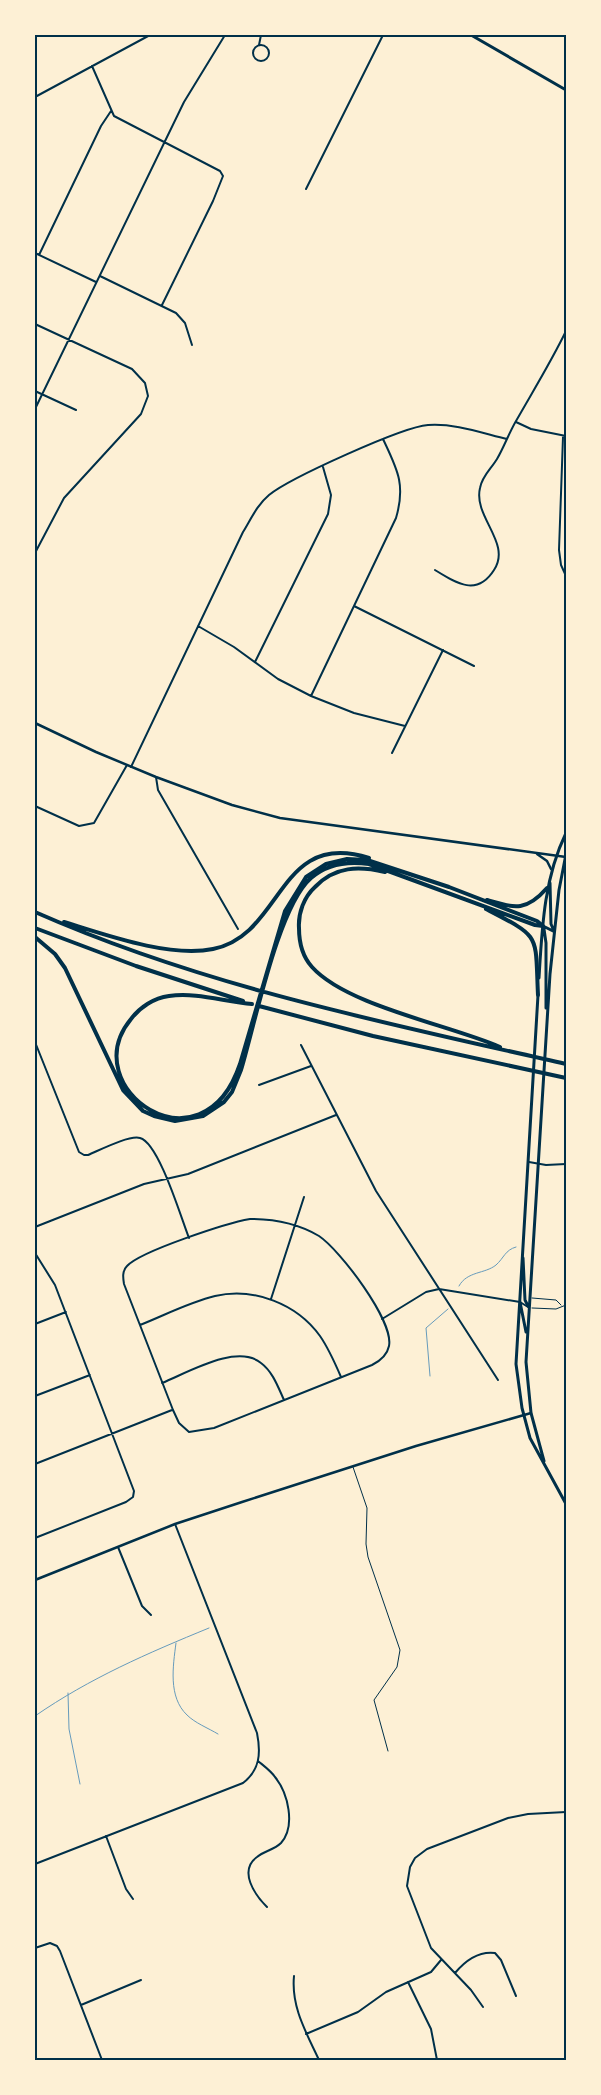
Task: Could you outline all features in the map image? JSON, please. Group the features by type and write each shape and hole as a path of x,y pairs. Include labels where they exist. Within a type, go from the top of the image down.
{"highway":[{"path":"40,914 121,939 158,947 193,951 214,949 246,934 262,917 292,875 314,859 339,853 355,854 537,921 543,926"},
{"path":"35,937 54,954 65,968 123,1090 138,1107 154,1116 175,1121 191,1120 209,1113 224,1102 237,1083 282,919 292,896 306,878 318,869 338,860 356,858 380,863"},
{"path":"263,986 289,912 297,896 312,877 336,864 358,862 405,876 470,902 543,926"},
{"path":"405,876 361,867 348,868 325,878 308,894 302,908 299,937 304,956 313,969 340,988 509,1051"},
{"path":"469,896 518,907 535,901 547,888"},
{"path":"470,902 524,929 530,934 537,951 538,995"},
{"path":"35,912 121,947 265,993 396,1026 566,1064"},
{"path":"35,928 136,966 252,1004 373,1036 566,1078"},
{"path":"252,1004 186,995 162,998 143,1006 127,1023 118,1045 118,1065 124,1084 144,1107 159,1115 181,1118 194,1116 208,1110 224,1097 234,1081 255,1015"}],"main road":[{"path":"471,35 566,90"},
{"path":"566,833 555,855 551,869 543,926 516,1364 523,1414 532,1442 566,1504"},
{"path":"527,1299 554,932 566,856"},
{"path":"550,877 551,924 554,932"},
{"path":"543,926 554,932"},
{"path":"543,926 546,943 547,1021"},
{"path":"522,1250 528,1308 527,1380 531,1413 546,1467"},
{"path":"520,1302 527,1335"}],"street":[{"path":"35,115 35,96 150,35"},
{"path":"35,409 184,102 225,35"},
{"path":"259,45 265,45 270,52 269,57 262,61 254,56 255,48 259,45 261,35"},
{"path":"306,190 383,35"},
{"path":"92,66 111,111 121,120 164,144 220,171 223,176 213,201 162,305"},
{"path":"39,255 111,111"},
{"path":"35,253 96,282"},
{"path":"100,276 162,305 180,316 185,323 192,345"},
{"path":"35,324 110,359 139,375 147,390 146,406 141,414 64,498 35,553"},
{"path":"435,570 454,582 468,586 483,581 497,566 499,552 497,543 481,510 478,499 482,480 497,458 566,331"},
{"path":"35,391 76,410"},
{"path":"516,422 531,429 564,436 559,550 561,565 566,576"},
{"path":"131,767 256,509 271,494 383,439 416,427 437,425 507,439"},
{"path":"311,696 390,533 400,504 401,483 383,439"},
{"path":"254,662 328,514 331,495 323,467"},
{"path":"35,540 40,542"},
{"path":"354,606 474,666"},
{"path":"198,626 234,646 278,679 311,696 347,710 405,726"},
{"path":"392,753 443,650"},
{"path":"35,723 131,767 232,805 280,818 566,856"},
{"path":"35,806 79,826 94,823 127,765"},
{"path":"156,776 158,790 238,929"},
{"path":"533,852 547,861 551,869"},
{"path":"35,1042 81,1154 88,1155 124,1141 140,1138 152,1146 189,1238"},
{"path":"301,1045 376,1191 498,1380"},
{"path":"35,1054 39,1053"},
{"path":"259,1085 311,1066"},
{"path":"35,1227 144,1184 188,1174 336,1115"},
{"path":"527,1162 566,1164"},
{"path":"271,1299 304,1197"},
{"path":"250,1219 282,1221 295,1225 325,1241 346,1262 382,1319 389,1336 389,1345 382,1358 372,1366 214,1428 196,1432 184,1428 173,1410 124,1284 123,1277 126,1267 141,1258 223,1225 250,1219"},
{"path":"35,1254 55,1285 134,1486 133,1497 126,1502 35,1538"},
{"path":"382,1319 426,1292 439,1289 520,1302 528,1308"},
{"path":"140,1326 216,1296 244,1294 271,1299 296,1313 312,1326 330,1352 341,1377"},
{"path":"520,1302 527,1299"},
{"path":"35,1324 66,1312"},
{"path":"162,1383 230,1356 248,1356 261,1362 268,1369 284,1400"},
{"path":"35,1396 90,1374"},
{"path":"35,1464 173,1410"},
{"path":"35,1580 175,1524 353,1466 531,1413"},
{"path":"35,1864 243,1783 250,1778 258,1762 260,1750 257,1733 175,1524"},
{"path":"118,1547 142,1606 151,1615"},
{"path":"258,1762 276,1778 281,1788 290,1822 282,1841 256,1857 251,1866 250,1882 254,1894 267,1907"},
{"path":"483,2007 441,1960 427,1941 407,1886 410,1867 415,1858 427,1849 508,1818 528,1814 566,1812"},
{"path":"106,1836 126,1889 133,1899"},
{"path":"35,1948 48,1943 57,1946 102,2060"},
{"path":"455,1974 462,1965 475,1957 495,1953 516,1996"},
{"path":"306,2034 358,2012 386,1992 431,1972 441,1960"},
{"path":"294,1976 294,2000 306,2034 319,2060"},
{"path":"81,2005 141,1980"},
{"path":"408,1982 431,2029 437,2060"}],"lane":[{"path":"527,1299 556,1300 566,1306"},
{"path":"528,1308 556,1309 562,1305"},
{"path":"353,1466 367,1508 366,1544 368,1557 400,1650 397,1667 374,1700 388,1751"}],"waterway":[{"path":"459,1286 462,1281 471,1275 492,1268 507,1252 516,1247"},
{"path":"430,1376 426,1328 448,1309"},
{"path":"35,1716 98,1678 209,1628"},
{"path":"176,1643 173,1681 174,1690 181,1708 190,1718 218,1734"},
{"path":"68,1693 69,1729 80,1784"}]}
